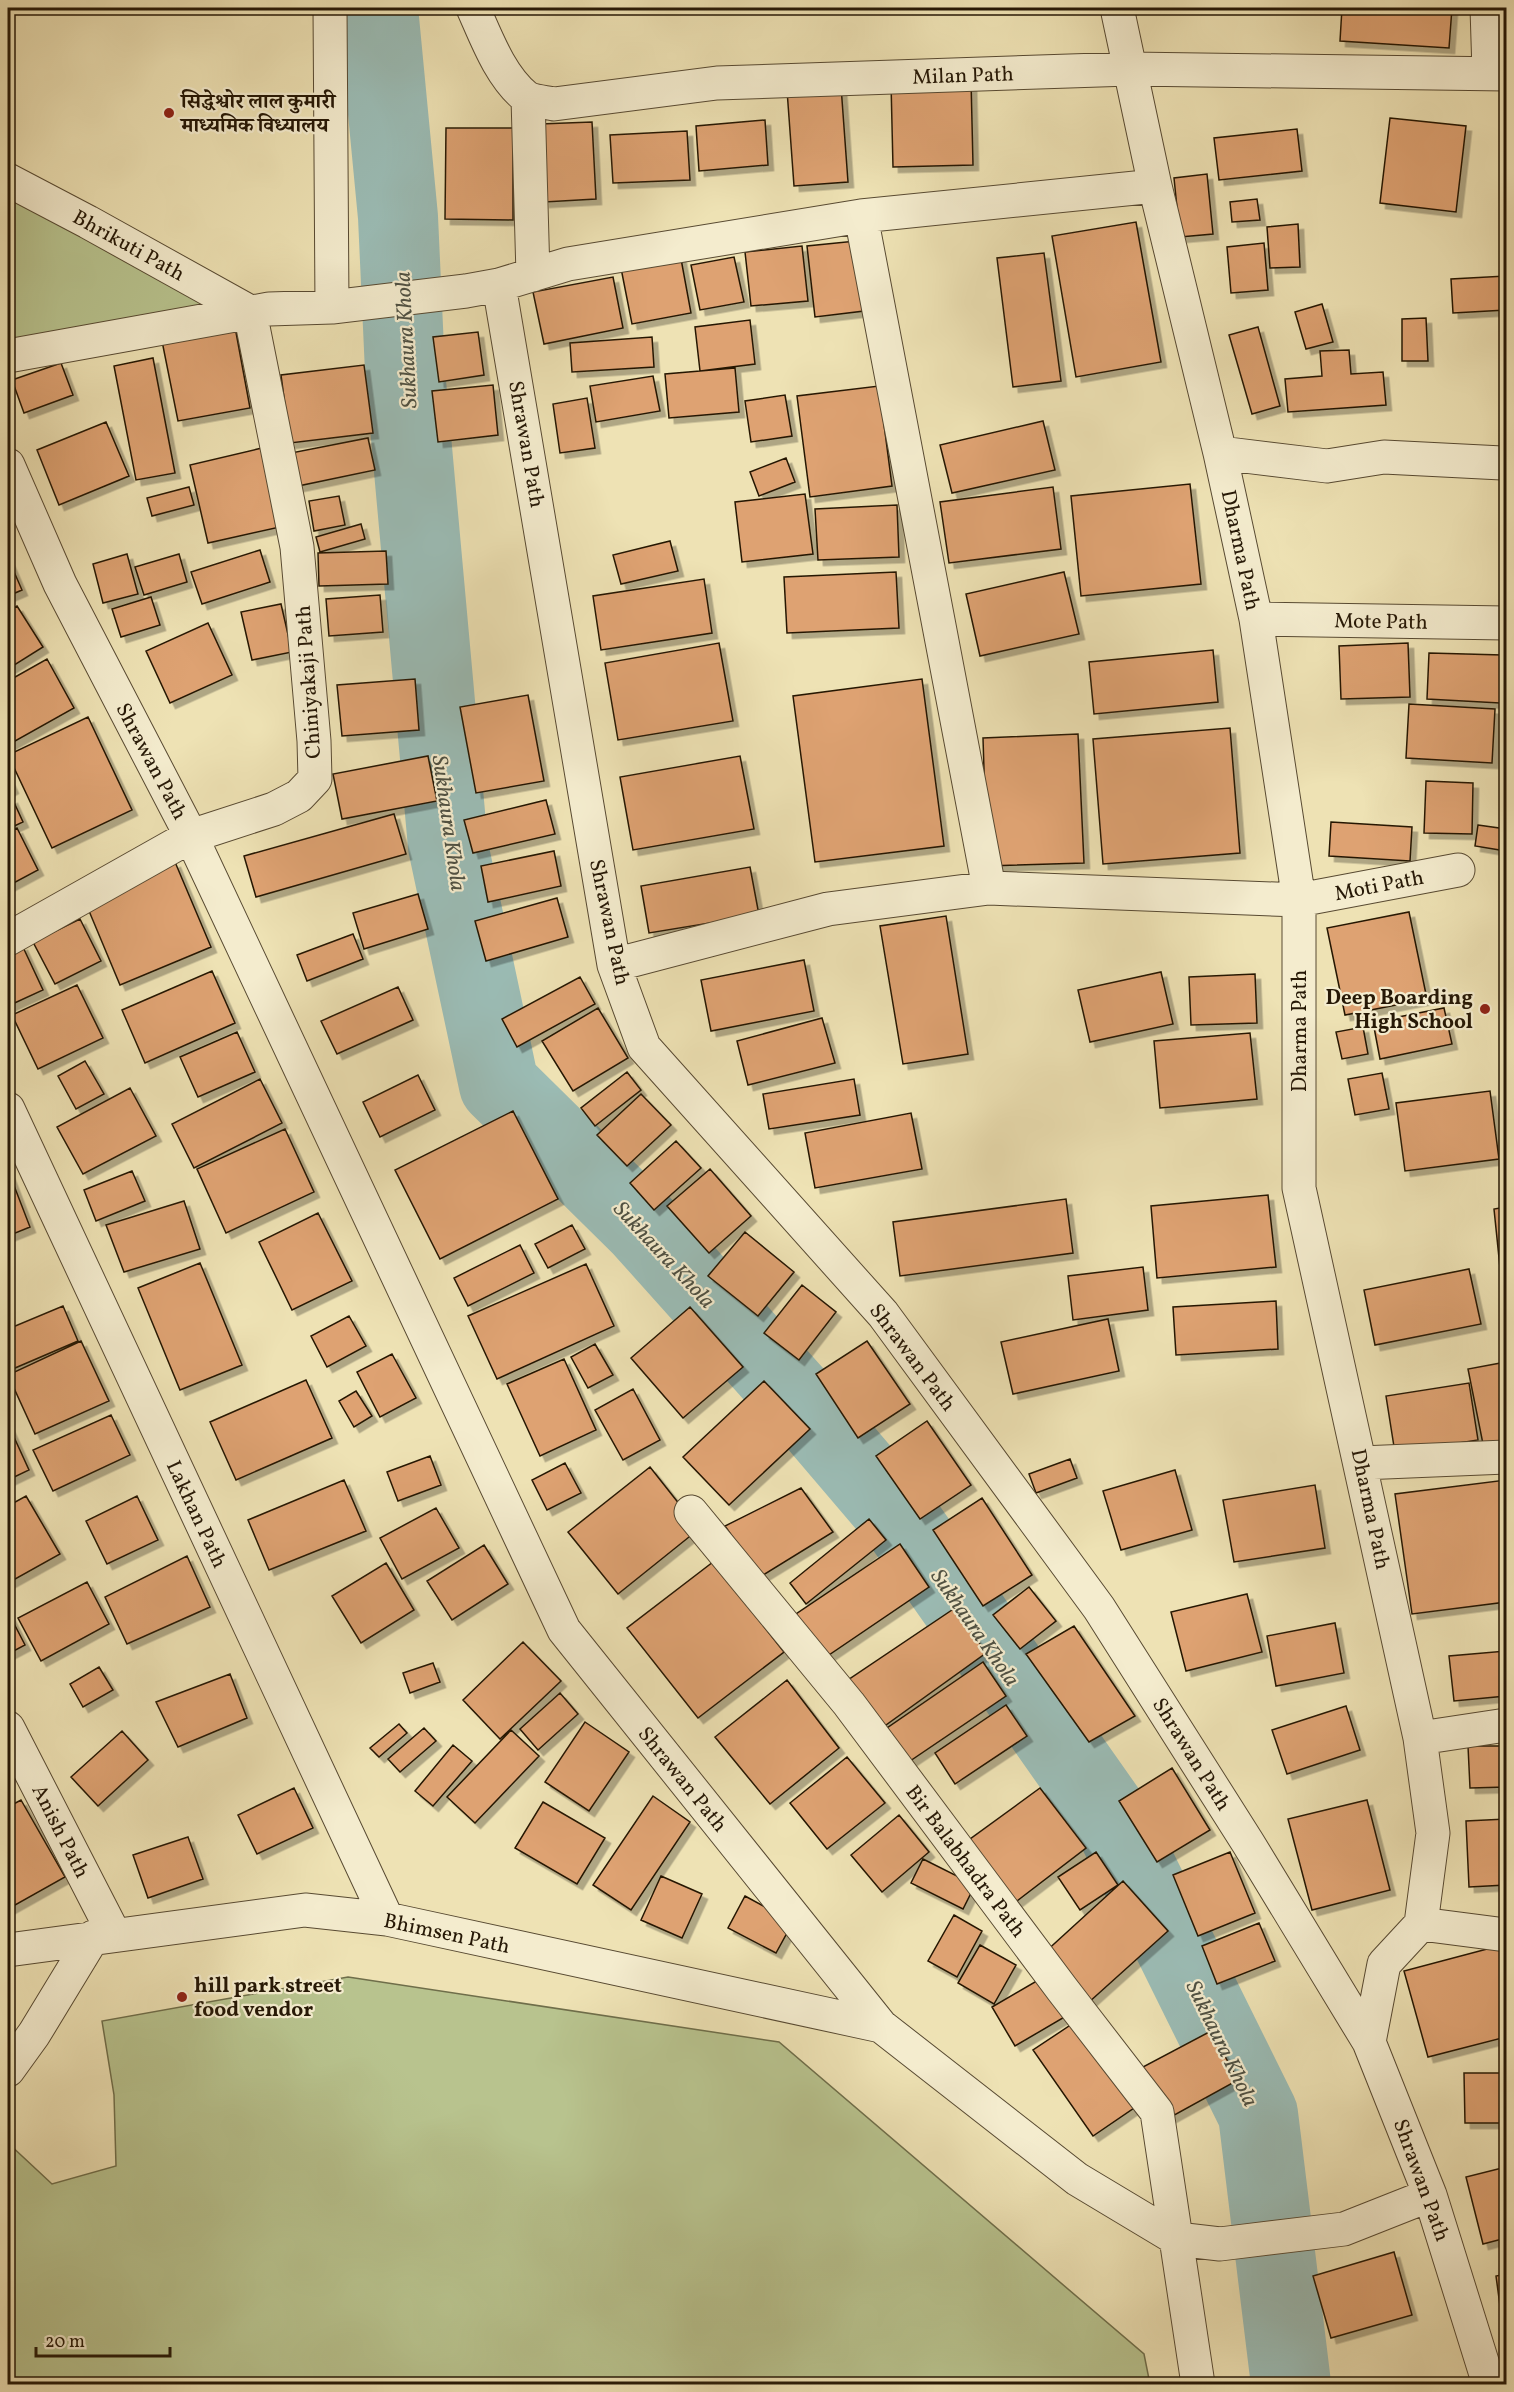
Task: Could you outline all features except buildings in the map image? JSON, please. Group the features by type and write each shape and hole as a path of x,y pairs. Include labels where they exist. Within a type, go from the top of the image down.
{"street":[{"path":"330,8 332,308"},
{"path":"472,8 490,47 512,81 528,99 533,275"},
{"name":"Dharma Path","path":"1117,8 1155,186 1220,453 1256,619 1299,900 1299,1188 1420,1738 1433,1833 1421,1924"},
{"path":"1486,8 1498,73"},
{"name":"Milan Path","path":"528,99 554,104 717,83 1131,69 1498,73"},
{"name":"Bhrikuti Path","path":"8,180 250,312"},
{"path":"8,356 269,309 332,308 465,291 499,285 568,264 861,216 1155,186"},
{"path":"861,216 989,888"},
{"name":"Shrawan Path","path":"499,285 615,965 644,1047 884,1314 1099,1608 1248,1843 1369,2042 1430,2195 1489,2385"},
{"name":"Chiniyakaji Path","path":"8,939 191,836 274,809 299,796 315,779 314,741 297,547 250,312"},
{"path":"1220,453 1327,466 1384,457 1502,463"},
{"name":"Shrawan Path","path":"8,465 60,584 191,836 564,1630 881,2026 1077,2179 1177,2239 1220,2244 1344,2229 1430,2195"},
{"name":"Mote Path","path":"1256,619 1506,623"},
{"name":"Moti Path","path":"615,965 828,909 989,888 1299,900 1458,870"},
{"name":"Lakhan Path","path":"8,1109 387,1919"},
{"path":"1361,1463 1506,1457"},
{"name":"Bir Balabhadra Path","path":"691,1512 849,1704 1156,2112 1198,2385"},
{"path":"1420,1738 1506,1725"},
{"name":"Anish Path","path":"8,1728 104,1936"},
{"name":"Bhimsen Path","path":"8,1950 305,1910 387,1919 881,2026"},
{"path":"1369,2042 1384,1964 1421,1924 1506,1935"},
{"path":"8,2070 104,1936"}],"green space":[{"path":"8,180 269,309 8,356"},
{"path":"348,1977 779,2042 1144,2354 1150,2384 8,2384 8,2143 52,2184 116,2166 114,2095 102,2021"}],"waterway":[{"name":"Sukhaura Khola","path":"378,8 398,217 405,371 448,846 499,1085 642,1226 814,1418 900,1519 1114,1823 1258,2114 1291,2384"}],"place":[{"name":"सिद्धेश्वोर लाल कुमारी माध्यमिक विध्यालय","path":"169,113"},
{"name":"Deep Boarding High School","path":"1485,1009"},
{"name":"hill park street food vendor","path":"182,1997"}]}
